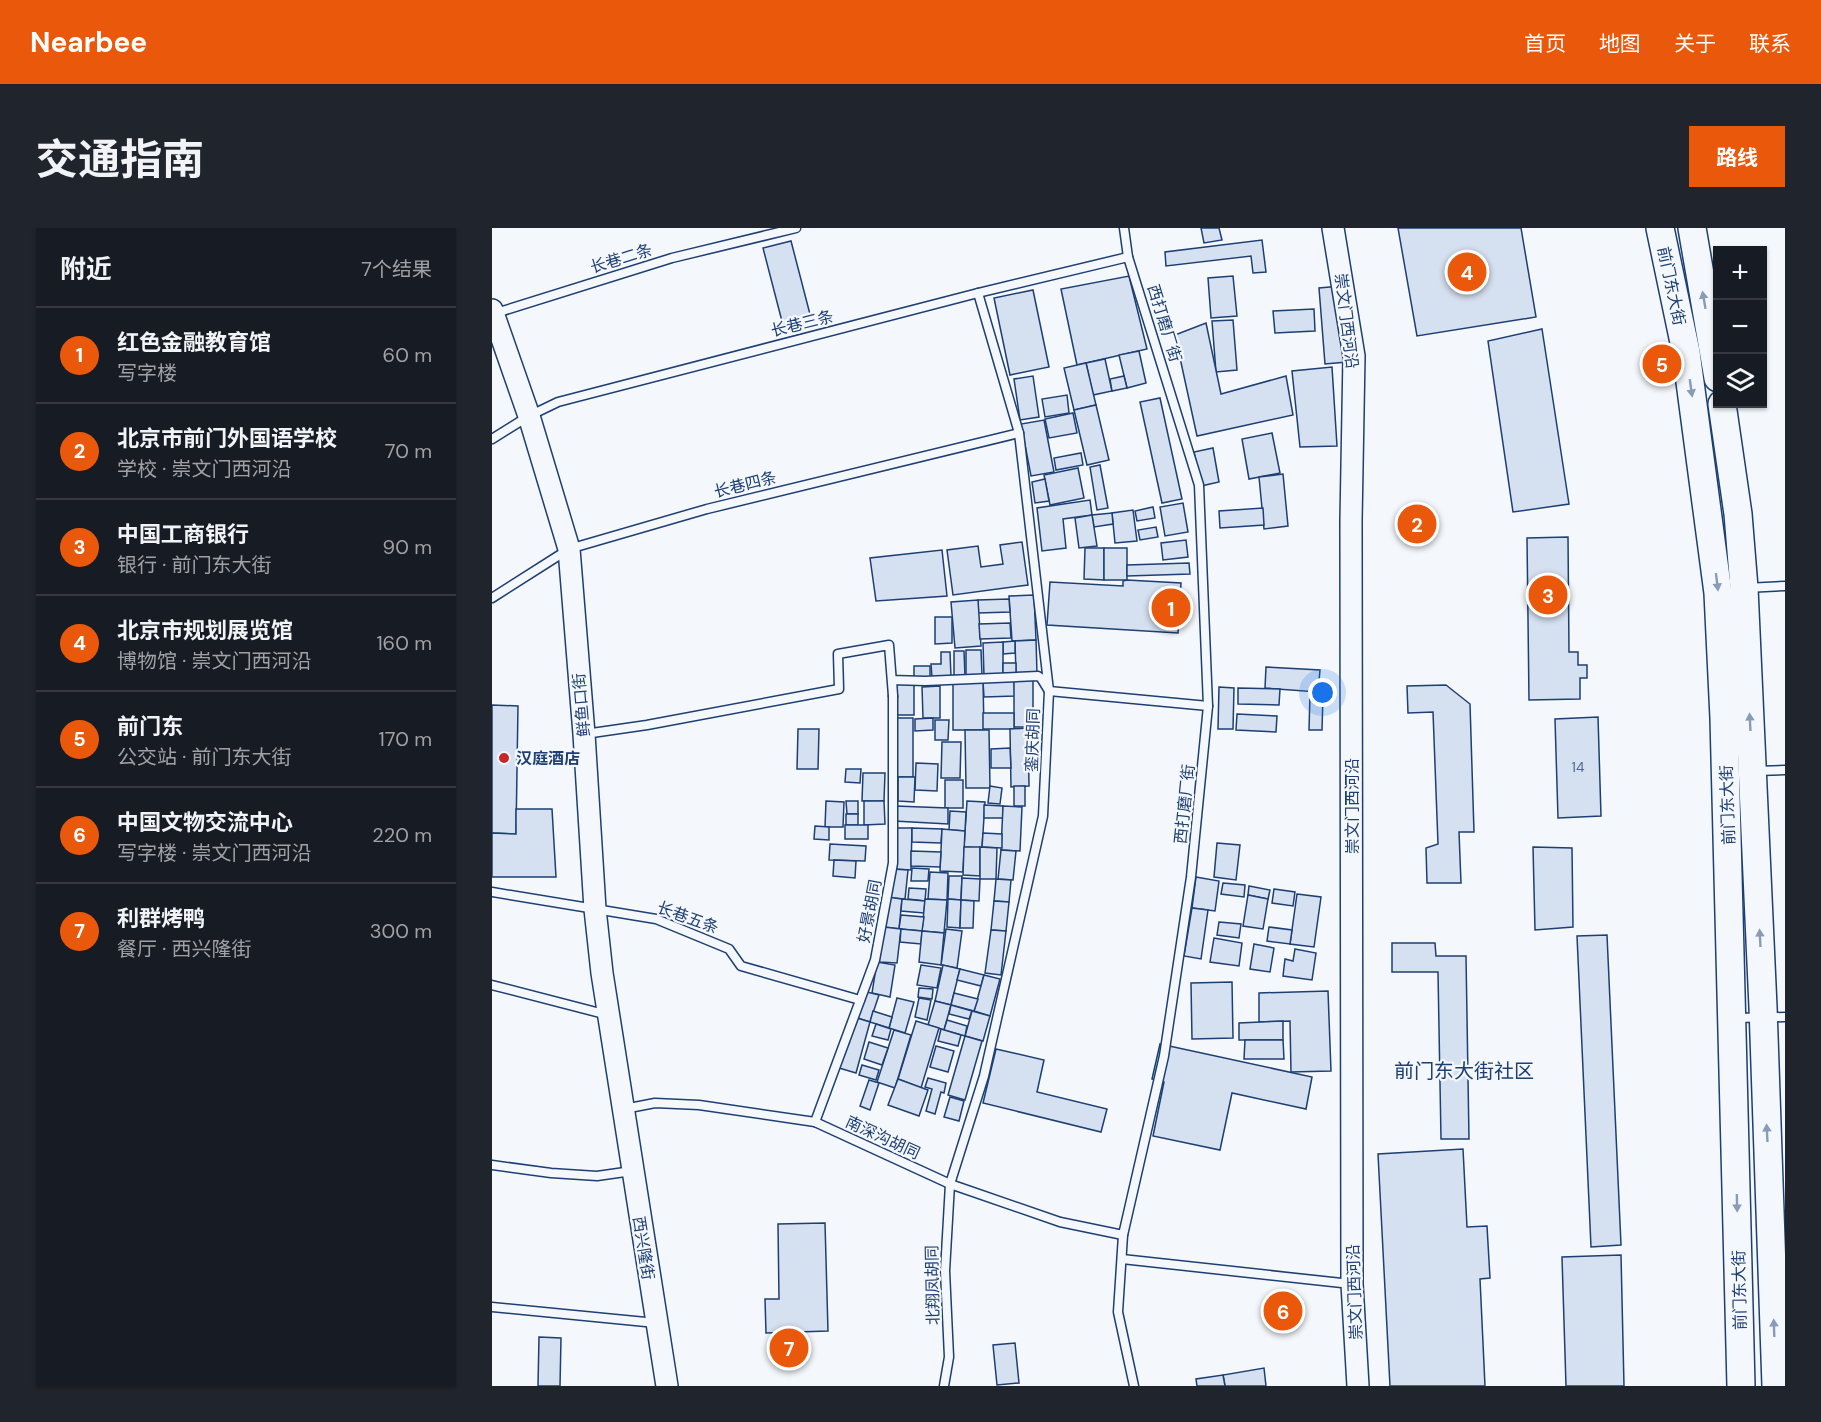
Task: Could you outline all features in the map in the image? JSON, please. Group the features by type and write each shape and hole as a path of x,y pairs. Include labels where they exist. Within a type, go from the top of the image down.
{"main road":[{"name":"前门东大街","path":"1660,228 1686,352 1718,593 1725,730 1741,1386"},
{"name":"前门东大街","path":"1692,228 1714,354"},
{"name":"前门东大街","path":"1723,408 1738,514 1744,588 1752,771 1774,1017 1776,1386"}],"street":[{"name":"崇文门西河沿","path":"1334,228 1354,356 1352,1284 1358,1386"},
{"name":"鲜鱼口街","path":"492,313 529,416 569,549 595,909 623,1110"},
{"name":"西兴隆街","path":"623,1110 667,1386"}],"lane":[{"name":"长巷二条","path":"492,313 672,258 796,228"},
{"name":"西打磨厂街","path":"1124,228 1128,257 1199,485 1209,706 1191,877 1164,1056 1123,1235 1118,1312 1134,1386"},
{"name":"长巷三条","path":"492,439 529,416 558,402 978,293 1128,257"},
{"name":"銮庆胡同","path":"950,1184 984,1076 1043,816 1049,691 1019,433 978,293"},
{"name":"长巷四条","path":"492,598 569,549 707,509 1019,433"},
{"path":"1744,588 1785,586"},
{"name":"好景胡同","path":"584,734 647,725 839,689 838,654 889,645 893,696 893,863 875,960 815,1122"},
{"path":"893,696 892,680 925,681 1038,676 1049,691 1209,706"},
{"path":"1752,771 1785,770"},
{"name":"长巷五条","path":"492,892 656,919 729,949 741,966 860,1000"},
{"path":"492,985 608,1015"},
{"path":"1733,1018 1774,1017"},
{"name":"南深沟胡同","path":"623,1110 655,1103 699,1105 815,1122 950,1184 1060,1222 1123,1235"},
{"path":"492,1165 551,1173 597,1176 632,1171"},
{"name":"北翔凤胡同","path":"944,1386 949,1357 945,1271 950,1184"},
{"path":"1122,1258 1352,1284"},
{"path":"492,1307 656,1323"}],"building":[{"path":"1201,228 1219,228 1222,240 1204,243"},
{"path":"1398,228 1521,228 1536,317 1417,336"},
{"path":"1262,240 1266,272 1253,273 1251,256 1166,266 1165,252"},
{"path":"791,241 812,322 784,329 763,248"},
{"path":"1129,276 1147,349 1077,365 1061,289"},
{"path":"1233,276 1237,316 1211,318 1208,278"},
{"path":"1341,286 1347,362 1325,364 1319,288"},
{"path":"1033,290 1049,367 1010,375 994,298"},
{"path":"1314,309 1315,331 1275,333 1273,311"},
{"path":"1233,320 1237,370 1216,372 1212,321"},
{"path":"1206,323 1221,394 1286,376 1293,415 1197,436 1175,335"},
{"path":"1542,329 1569,504 1513,512 1488,341"},
{"path":"1139,351 1146,383 1127,388 1119,355"},
{"path":"1105,359 1112,391 1093,395 1086,363"},
{"path":"1086,363 1096,405 1074,410 1064,368"},
{"path":"1332,367 1337,446 1300,447 1292,371"},
{"path":"1033,376 1039,417 1020,420 1014,379"},
{"path":"1124,376 1127,388 1112,391 1110,379"},
{"path":"1067,395 1069,413 1045,417 1042,399"},
{"path":"1160,398 1182,499 1162,503 1140,402"},
{"path":"1096,405 1109,460 1087,465 1074,410"},
{"path":"1073,413 1077,433 1049,438 1045,419"},
{"path":"1044,420 1054,472 1031,476 1021,424"},
{"path":"1272,433 1280,473 1249,479 1242,439"},
{"path":"1213,448 1219,482 1201,486 1194,452"},
{"path":"1081,453 1083,465 1056,470 1054,458"},
{"path":"1100,465 1108,508 1097,510 1090,467"},
{"path":"1078,468 1084,498 1050,505 1044,475"},
{"path":"1283,474 1288,526 1264,529 1259,477"},
{"path":"1045,479 1049,501 1035,503 1032,482"},
{"path":"1090,500 1092,515 1063,519 1066,548 1042,551 1037,508"},
{"path":"1183,503 1188,532 1165,536 1160,507"},
{"path":"1153,507 1155,518 1137,521 1135,511"},
{"path":"1263,508 1264,525 1220,528 1219,511"},
{"path":"1133,510 1137,541 1115,543 1112,513"},
{"path":"1112,513 1113,524 1094,527 1092,515"},
{"path":"1092,515 1097,546 1079,548 1075,518"},
{"path":"1156,527 1158,537 1140,540 1138,530"},
{"path":"1568,537 1569,652 1578,652 1578,665 1587,665 1587,678 1580,678 1580,699 1529,700 1527,538"},
{"path":"1186,540 1188,557 1163,560 1161,543"},
{"path":"1022,542 1028,585 953,595 947,550 978,546 981,567 1003,564 1000,545"},
{"path":"1085,548 1104,548 1104,580 1084,579"},
{"path":"1104,548 1127,548 1127,580 1104,580"},
{"path":"942,550 947,596 876,601 870,558"},
{"path":"1189,563 1190,574 1127,576 1127,565"},
{"path":"1123,581 1181,583 1178,633 1047,625 1050,582 1123,586"},
{"path":"1034,595 1036,640 1012,641 1009,596"},
{"path":"1009,599 1010,612 978,613 978,600"},
{"path":"978,600 981,646 955,648 951,602"},
{"path":"935,617 952,617 952,643 935,644"},
{"path":"1010,623 1011,638 980,639 979,624"},
{"path":"1036,640 1037,673 1016,674 1015,641"},
{"path":"1015,641 1015,653 1003,654 1003,642"},
{"path":"1003,642 1003,675 984,676 983,643"},
{"path":"966,650 981,650 982,675 966,675"},
{"path":"954,651 964,651 965,676 954,677"},
{"path":"941,652 950,652 951,677 932,678 931,664 941,664"},
{"path":"1003,663 1016,663 1016,673 1003,673"},
{"path":"914,666 930,666 930,679 914,679"},
{"path":"1266,667 1320,670 1318,692 1265,688"},
{"path":"1014,680 1015,696 984,697 983,682"},
{"path":"1014,680 1033,680 1033,727 1014,727"},
{"path":"953,682 983,682 984,730 953,730"},
{"path":"893,684 914,684 914,715 893,715"},
{"path":"1446,685 1470,704 1474,832 1459,832 1461,883 1427,883 1426,848 1438,844 1433,712 1408,713 1407,686"},
{"path":"940,686 940,718 923,718 922,687"},
{"path":"1219,687 1234,688 1233,729 1218,729"},
{"path":"1238,688 1280,689 1279,705 1238,704"},
{"path":"1310,694 1323,695 1322,730 1309,730"},
{"name":"汉庭酒店","path":"492,705 518,706 516,834 492,833"},
{"path":"983,713 1014,713 1014,729 983,729"},
{"path":"1237,714 1277,716 1276,732 1236,730"},
{"path":"1598,717 1601,816 1558,818 1555,719"},
{"path":"896,718 913,718 913,777 896,777"},
{"path":"933,718 933,730 915,731 915,719"},
{"path":"935,720 949,720 948,740 935,740"},
{"path":"1028,728 1029,786 1011,787 1010,729"},
{"path":"798,729 819,729 818,769 797,769"},
{"path":"965,730 989,730 990,788 966,788"},
{"path":"942,742 961,742 960,778 941,778"},
{"path":"1010,748 1011,768 991,768 991,749"},
{"path":"916,763 938,764 937,791 915,790"},
{"path":"846,769 861,769 860,783 845,782"},
{"path":"863,773 885,773 884,801 862,801"},
{"path":"898,777 915,777 914,802 898,801"},
{"path":"945,780 963,780 963,808 945,808"},
{"path":"990,786 1002,788 1000,804 988,803"},
{"path":"1014,786 1025,786 1025,806 1014,806"},
{"path":"826,801 844,802 843,827 825,827"},
{"path":"846,801 858,801 858,814 847,814"},
{"path":"864,801 884,801 885,824 864,825"},
{"path":"967,801 985,802 982,848 964,847"},
{"path":"984,805 1003,806 1003,818 984,818"},
{"path":"895,806 948,808 948,824 894,821"},
{"path":"1003,806 1022,807 1020,851 1001,850"},
{"path":"516,809 552,809 556,877 492,877 492,833 516,834"},
{"path":"950,811 966,812 965,831 949,830"},
{"path":"846,814 858,814 858,825 846,825"},
{"path":"845,825 868,825 868,839 845,839"},
{"path":"815,826 829,827 829,840 814,839"},
{"path":"894,828 912,828 911,870 893,869"},
{"path":"912,828 942,829 941,843 912,842"},
{"path":"942,829 965,831 963,872 940,871"},
{"path":"983,833 1002,834 1002,848 982,847"},
{"path":"1217,843 1240,845 1236,880 1214,877"},
{"path":"830,844 866,846 865,861 829,860"},
{"path":"964,847 980,847 980,876 963,875"},
{"path":"980,847 997,848 996,879 980,879"},
{"path":"1533,847 1572,848 1573,927 1535,930"},
{"path":"1001,850 1016,851 1013,880 998,879"},
{"path":"911,851 941,852 940,867 911,866"},
{"path":"834,860 856,861 855,878 833,876"},
{"path":"912,868 929,869 928,881 911,881"},
{"path":"893,869 908,870 905,899 890,898"},
{"path":"930,872 948,873 947,900 928,899"},
{"path":"949,876 962,876 961,900 948,899"},
{"path":"1196,877 1219,881 1215,911 1192,908"},
{"path":"962,878 980,879 979,901 961,900"},
{"path":"996,879 1011,880 1009,902 994,901"},
{"path":"1223,883 1245,885 1244,897 1221,894"},
{"path":"1249,886 1270,890 1268,899 1248,895"},
{"path":"909,888 926,889 925,901 908,899"},
{"path":"1274,889 1295,892 1293,906 1272,903"},
{"path":"1297,894 1321,897 1314,947 1290,944"},
{"path":"1248,895 1268,899 1263,929 1243,926"},
{"path":"887,897 902,899 899,929 884,927"},
{"path":"902,899 925,901 924,913 901,911"},
{"path":"925,899 947,900 944,933 922,931"},
{"path":"948,899 961,900 960,928 947,927"},
{"path":"961,900 974,901 973,928 960,928"},
{"path":"994,901 1009,902 1006,931 991,930"},
{"path":"1192,908 1208,910 1201,959 1184,956"},
{"path":"901,915 924,917 922,931 899,929"},
{"path":"1219,922 1241,924 1239,938 1217,935"},
{"path":"884,927 901,929 897,963 879,962"},
{"path":"1269,927 1292,930 1290,944 1267,941"},
{"path":"901,929 922,931 921,944 900,942"},
{"path":"946,929 962,931 957,968 941,965"},
{"path":"991,930 1006,931 1001,975 985,973"},
{"path":"922,931 944,933 941,965 919,962"},
{"path":"1607,935 1621,1245 1591,1247 1577,936"},
{"path":"1214,938 1242,943 1239,966 1210,962"},
{"path":"1392,943 1435,943 1436,956 1466,956 1469,1139 1441,1139 1438,972 1392,972"},
{"path":"1254,944 1274,948 1270,972 1250,969"},
{"path":"1295,949 1316,953 1312,980 1283,976 1285,959 1293,961"},
{"path":"877,962 895,965 890,997 872,993"},
{"path":"921,965 941,968 937,988 917,985"},
{"path":"943,965 960,969 951,1005 935,1001"},
{"path":"960,969 984,975 981,986 957,980"},
{"path":"984,975 1000,979 990,1016 974,1011"},
{"path":"1232,982 1233,1038 1192,1039 1191,983"},
{"path":"919,988 933,989 932,999 918,997"},
{"path":"863,991 879,995 870,1022 854,1017"},
{"path":"1328,991 1331,1071 1291,1072 1290,1021 1259,1022 1259,993"},
{"path":"954,993 978,999 974,1011 951,1005"},
{"path":"897,998 914,1002 905,1033 889,1028"},
{"path":"919,998 931,1000 927,1020 915,1017"},
{"path":"935,1001 951,1005 944,1030 928,1025"},
{"path":"951,1005 972,1011 969,1019 949,1014"},
{"path":"873,1011 892,1017 889,1028 870,1022"},
{"path":"972,1011 990,1016 983,1041 965,1036"},
{"path":"854,1017 870,1022 856,1073 839,1068"},
{"path":"947,1020 967,1026 965,1036 944,1030"},
{"path":"916,1021 939,1028 921,1088 898,1079"},
{"path":"1283,1021 1283,1040 1239,1040 1239,1023"},
{"path":"876,1024 891,1029 888,1040 872,1036"},
{"path":"941,1029 961,1035 958,1046 938,1041"},
{"path":"894,1030 911,1035 895,1088 877,1082"},
{"path":"965,1036 982,1041 965,1100 948,1095"},
{"path":"1245,1040 1283,1040 1284,1059 1244,1059"},
{"path":"869,1042 888,1048 882,1065 864,1059"},
{"path":"1160,1044 1312,1077 1306,1109 1232,1093 1220,1150 1153,1136 1164,1082 1152,1079"},
{"path":"936,1046 954,1051 948,1072 930,1067"},
{"path":"996,1049 1044,1060 1037,1092 1107,1109 1101,1132 983,1103"},
{"path":"862,1065 879,1070 876,1080 859,1075"},
{"path":"928,1078 946,1083 935,1114 926,1111 932,1089 925,1087"},
{"path":"898,1079 928,1090 919,1116 888,1105"},
{"path":"869,1080 879,1083 870,1110 860,1106"},
{"path":"950,1097 964,1101 959,1121 944,1117"},
{"path":"1463,1149 1467,1227 1487,1226 1490,1278 1480,1279 1485,1386 1390,1386 1378,1154"},
{"path":"825,1223 828,1331 766,1333 765,1299 779,1299 778,1224"},
{"path":"1621,1255 1624,1386 1566,1386 1562,1257"},
{"path":"539,1337 561,1338 560,1386 538,1386"},
{"path":"1015,1343 1019,1383 997,1385 993,1345"},
{"path":"1264,1368 1266,1386 1225,1386 1223,1375"},
{"path":"1223,1375 1225,1386 1197,1386 1196,1379"}],"place":[{"name":"北京市规划展览馆","path":"1467,272"},
{"name":"前门东","path":"1662,364"},
{"name":"北京市前门外国语学校","path":"1417,524"},
{"name":"中国工商银行","path":"1548,595"},
{"name":"红色金融教育馆","path":"1171,608"},
{"name":"汉庭酒店","path":"504,758"},
{"name":"中国文物交流中心","path":"1283,1311"},
{"name":"利群烤鸭","path":"789,1348"}],"district":[{"name":"前门东大街社区","path":"1464,1071"}]}
